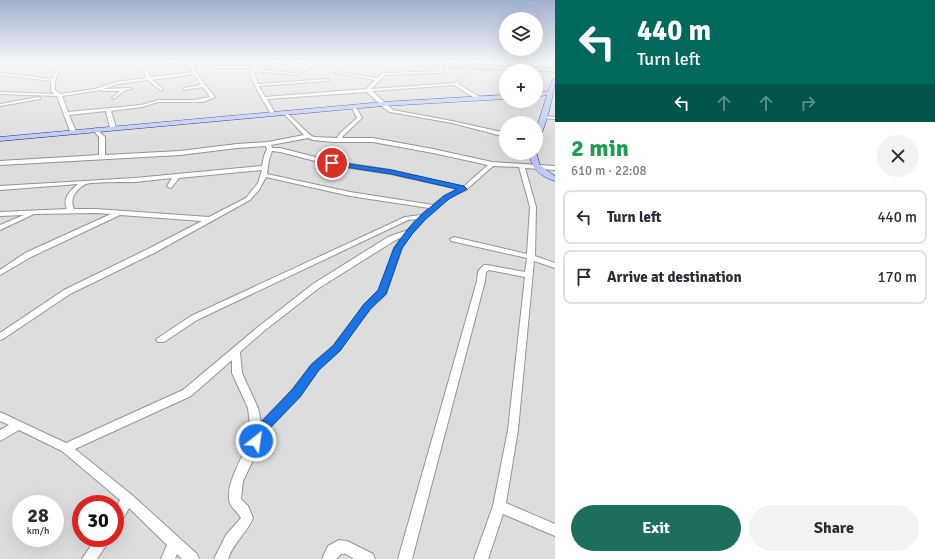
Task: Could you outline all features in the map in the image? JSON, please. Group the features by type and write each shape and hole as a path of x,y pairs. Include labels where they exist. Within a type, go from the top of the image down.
{"main road":[{"path":"543,122 552,90"},
{"path":"0,139 353,106 499,97"},
{"path":"533,160 537,167 555,179"}],"street":[{"path":"52,87 53,91 60,95 73,131"},
{"path":"96,90 104,87"},
{"path":"158,87 161,90"},
{"path":"190,93 184,88 193,87"},
{"path":"67,114 142,106 151,102 190,102 211,98 212,97 205,87"},
{"path":"257,87 273,113"},
{"path":"263,98 410,87"},
{"path":"459,87 478,98"},
{"path":"0,93 46,96 96,90 130,89"},
{"path":"114,98 123,90"},
{"path":"368,90 389,110 499,133"},
{"path":"0,105 46,96"},
{"path":"398,103 400,112"},
{"path":"338,140 342,134 360,118 353,106"},
{"path":"108,110 113,128"},
{"path":"285,112 308,136"},
{"path":"545,117 555,118"},
{"path":"96,130 102,136 102,156"},
{"path":"0,164 102,156 180,153 237,146 269,146 308,136 338,140 373,140 492,164 555,168"},
{"path":"0,337 67,292 151,251 248,199 254,194 264,172 269,146"},
{"path":"269,146 332,163 391,172 464,189"},
{"path":"257,434 296,393 315,367 336,348 368,306 383,292 398,248 410,231 423,217 446,198 464,189 492,164"},
{"path":"481,559 499,506 513,430 531,257 533,208 522,167"},
{"path":"0,188 264,172 315,188 435,207"},
{"path":"170,186 176,177"},
{"path":"71,211 68,206 68,199 72,193 85,182"},
{"path":"0,214 71,211 209,219"},
{"path":"0,228 35,212"},
{"path":"0,273 28,255 118,213"},
{"path":"161,340 194,318 288,273 407,218 423,217"},
{"path":"66,448 187,393 235,351 316,286 390,239 410,231"},
{"path":"454,239 531,257 555,266"},
{"path":"405,559 481,281 482,271 487,267 528,275"},
{"path":"221,559 236,532 244,526 247,518 244,510 235,501 235,491 237,481 256,441 257,434 253,408 237,373 235,351"},
{"path":"0,416 66,448 128,499 174,544 192,559"},
{"path":"0,436 18,425"},
{"path":"124,505 128,499"},
{"path":"499,506 555,530"},
{"path":"168,559 174,544"},
{"path":"89,559 98,547"},
{"path":"329,559 338,547 347,548 368,559"}],"shaded area":[{"path":"0,87 499,87 499,108 543,108 543,87 555,87 555,559 0,559"}],"route":[{"path":"256,441 257,434 296,393 315,367 336,348 368,306 383,292 398,248 410,231 423,217 446,198 464,189 391,172 332,163"}]}
